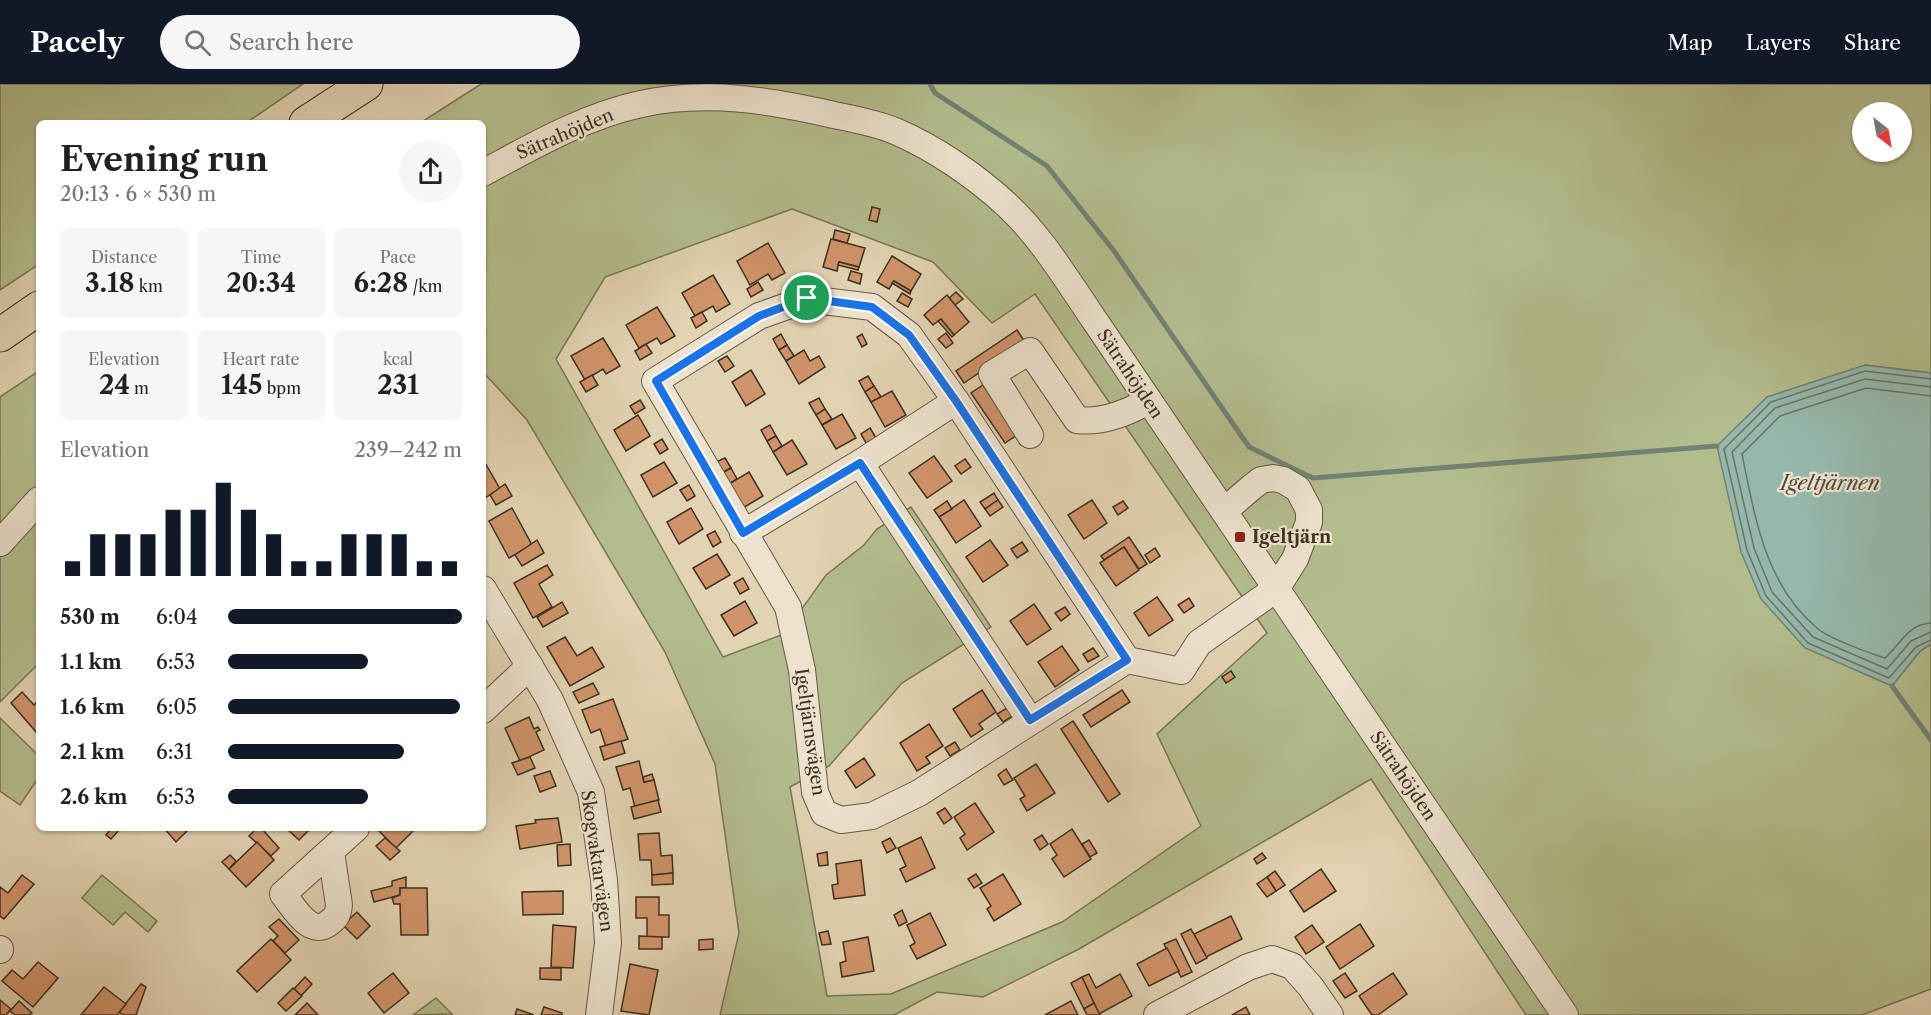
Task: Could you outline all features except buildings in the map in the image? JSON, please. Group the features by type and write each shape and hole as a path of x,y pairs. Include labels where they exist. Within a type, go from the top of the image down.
{"main road":[{"path":"311,120 366,84"},
{"path":"0,335 36,310"}],"street":[{"name":"Sätrahöjden","path":"486,171 557,133 639,105 688,96 756,99 894,130 959,169 1008,206 1044,248 1565,1015"},
{"name":"Igeltjärnsvägen","path":"807,298 872,307 909,335 956,401 1127,660 919,793 872,816 841,820 824,813 815,792 802,670 788,607 743,533 656,381 759,316 807,298"},
{"path":"1030,435 992,374 1030,351 1077,420 1089,421 1128,413 1148,401"},
{"path":"743,533 860,463 956,401"},
{"path":"860,463 1030,720"},
{"path":"1127,660 1181,671 1199,643 1276,589 1294,559 1309,522 1310,510 1305,499 1292,484 1273,478 1261,480 1224,511"},
{"path":"0,543 36,503"},
{"name":"Skogvaktarvägen","path":"486,594 550,700 591,792 604,880 608,943 599,1015"},
{"path":"486,707 530,666"},
{"path":"331,852 353,831"},
{"path":"1157,1015 1248,968 1272,959 1292,966 1310,986 1330,1015"}],"green space":[{"path":"0,84 303,84 250,120 36,120 36,266 0,290"},
{"path":"481,84 1931,84 1931,373 1865,365 1892,686 1920,651 1931,644 1931,989 1862,1015 1526,1015 1371,779 1079,949 983,997 937,992 894,1015 720,1015 739,933 715,764 665,652 527,420 486,375 486,120 425,120","holes":["792,209 933,262 992,323 1035,294 1267,633 1157,734 1201,826 1062,922 891,994 827,996 790,787 829,766 902,683 991,627 911,507 877,529 864,545 826,575 784,634 723,657 556,359 605,277"]},
{"path":"36,373 36,666 0,702 0,397"},
{"path":"0,718 36,753 36,781 20,805 0,791"},
{"path":"102,875 157,921 148,932 125,912 113,925 82,898"},
{"path":"436,998 452,1014 413,1015"}],"water":[{"name":"Igeltjärnen","path":"1865,365 1931,373 1931,644 1920,651 1892,686 1805,648 1761,599 1741,552 1717,446 1767,397"}],"waterway":[{"path":"930,84 935,93 1047,166 1114,251 1249,447 1313,478 1717,446"},
{"path":"1892,686 1931,740"}],"place":[{"name":"Igeltjärn","path":"1240,537"}],"route":[{"path":"807,298 872,307 909,335 956,401 1127,660 1030,720 860,463 743,533 656,381 759,316 807,298"}]}
